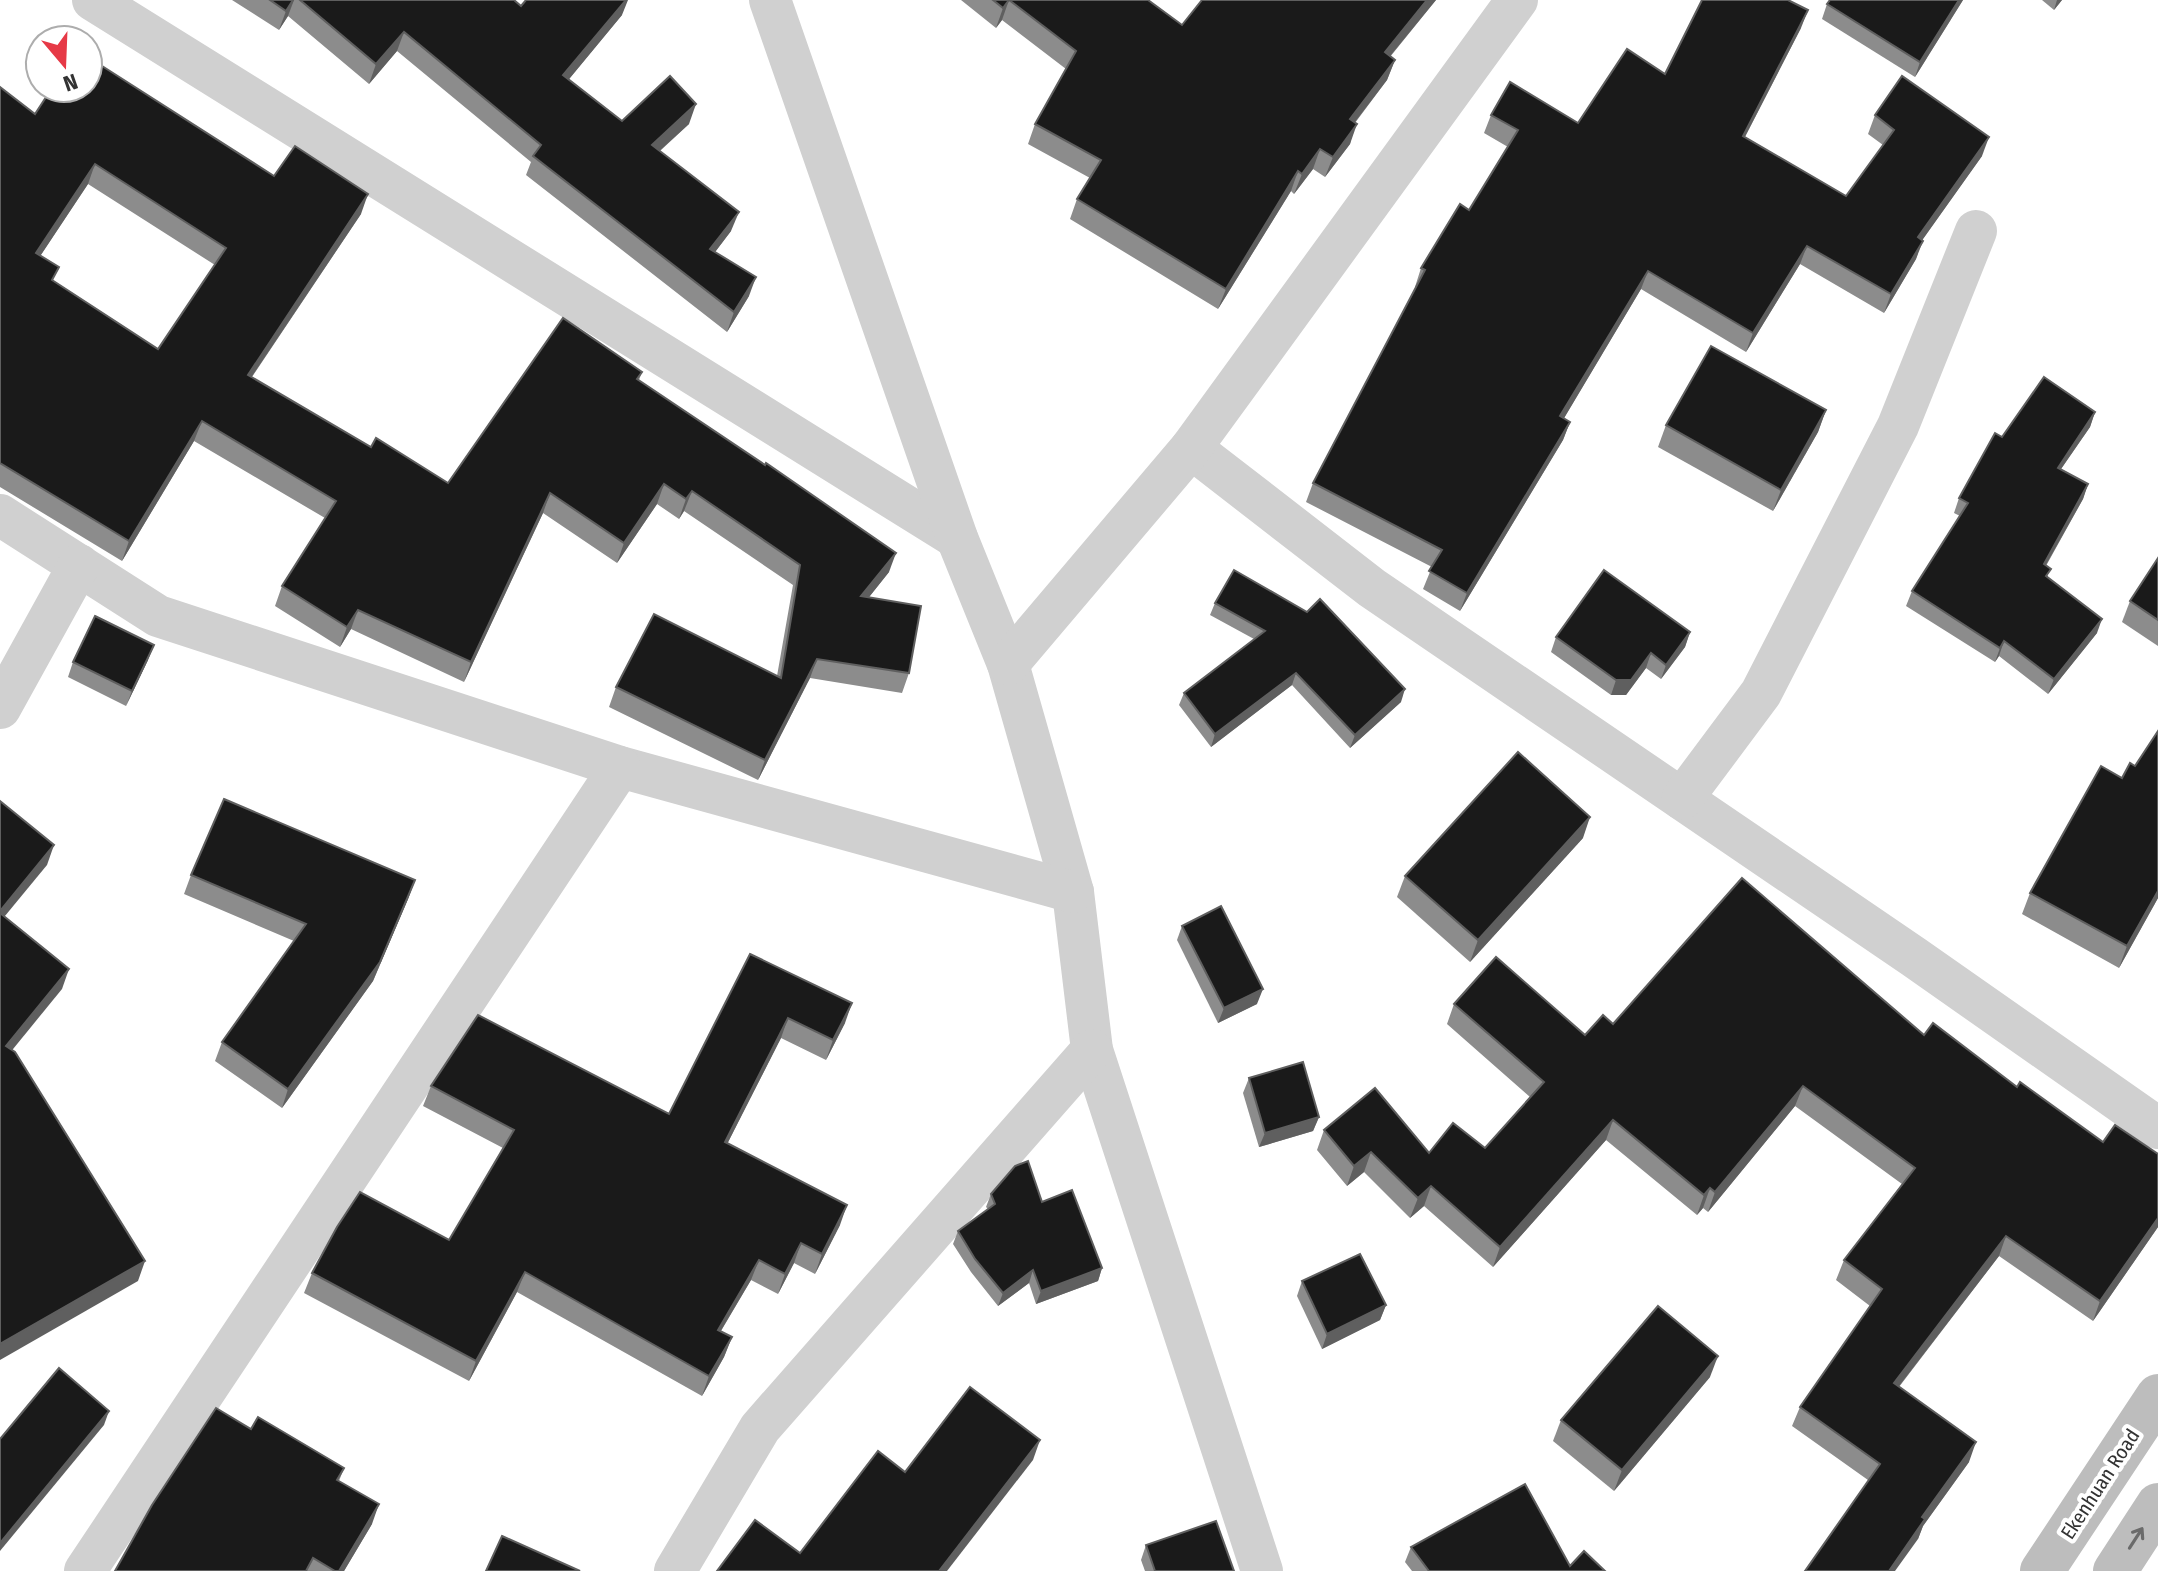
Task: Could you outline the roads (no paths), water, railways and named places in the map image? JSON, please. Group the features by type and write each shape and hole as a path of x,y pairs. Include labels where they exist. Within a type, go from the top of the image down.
{"main road":[{"name":"Ekenhuan Road","path":"2042,1571 2158,1396"},
{"path":"2115,1571 2158,1505"}],"street":[{"path":"93,0 957,538"},
{"path":"770,0 957,538 1008,664 1073,892 1092,1050 1262,1571"},
{"path":"1008,664 1191,448 1517,0"},
{"path":"1682,799 1761,693 1898,426 1976,231"},
{"path":"1191,448 1372,588 2158,1128"},
{"path":"0,515 158,616 620,767 1073,892"},
{"path":"0,708 79,565"},
{"path":"85,1571 620,767"},
{"path":"675,1571 760,1428 1092,1050"}]}
